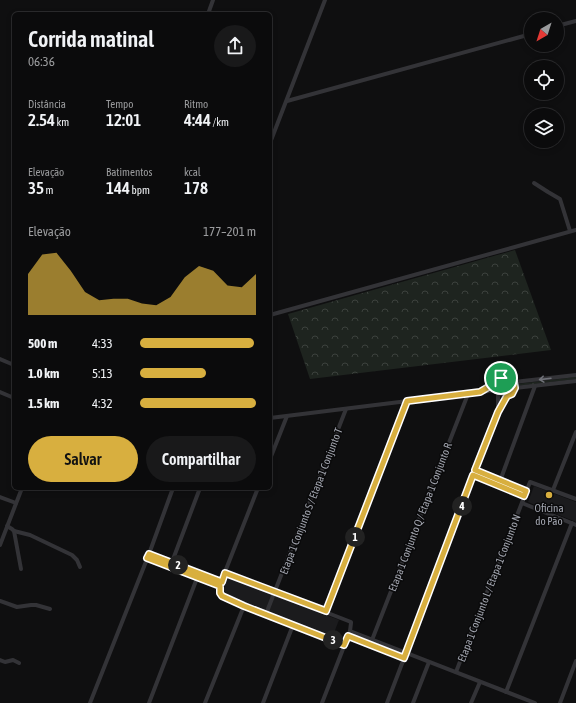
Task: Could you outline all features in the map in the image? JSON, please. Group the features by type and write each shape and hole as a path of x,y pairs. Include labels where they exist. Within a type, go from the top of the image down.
{"street":[{"path":"209,12 214,0"},
{"path":"272,138 325,0"},
{"path":"564,24 576,21"},
{"path":"287,101 524,36"},
{"path":"534,183 560,199 570,231"},
{"path":"272,314 576,230"},
{"path":"0,359 12,364"},
{"path":"514,382 576,375"},
{"path":"387,703 473,475 498,412 507,396 512,394 515,388 514,382 507,377 501,378 480,392"},
{"path":"515,388 576,381"},
{"path":"497,382 498,412"},
{"path":"500,481 536,386"},
{"path":"0,392 12,397"},
{"path":"272,418 480,392 498,392 501,395 507,396"},
{"name":"Etapa 1 Conjunto Q / Etapa 1 Conjunto R","path":"372,640 468,394"},
{"path":"326,611 407,401"},
{"name":"Etapa 1 Conjunto S / Etapa 1 Conjunto T","path":"266,614 276,592 346,409"},
{"path":"272,454 287,416"},
{"path":"553,490 576,432"},
{"path":"475,470 525,493"},
{"path":"473,475 525,493"},
{"path":"525,493 530,482 576,499"},
{"path":"0,545 21,490"},
{"path":"90,703 172,490"},
{"path":"172,562 199,490"},
{"path":"257,490 221,584 221,596 344,645"},
{"name":"Etapa 1 Conjunto L / Etapa 1 Conjunto N","path":"456,672 525,493"},
{"path":"0,497 16,503"},
{"path":"506,692 574,524 522,503"},
{"path":"7,526 14,531 30,536 72,555 80,567"},
{"path":"14,531 21,569"},
{"path":"148,556 172,562 198,575"},
{"path":"148,556 221,584"},
{"path":"225,573 350,621 350,631 322,703"},
{"path":"149,703 198,575"},
{"path":"0,601 17,607 36,605 50,609"},
{"path":"205,703 244,606"},
{"path":"263,703 294,625"},
{"path":"350,631 405,655"},
{"path":"348,636 429,662 529,702 535,703"},
{"path":"0,660 5,662 13,660 19,663"},
{"path":"560,703 576,661"},
{"path":"413,703 429,662"},
{"path":"471,703 480,682"}],"shaded area":[{"path":"534,486 576,502 576,522 528,502"},
{"path":"228,577 339,620 332,638 222,593"}],"green space":[{"path":"515,250 551,350 310,379 288,314"},
{"path":"576,377 576,379 517,386 517,384"},
{"path":"502,379 508,379 512,383 512,389 508,393 502,393 498,389 498,383"}],"place":[{"name":"Oficina do Pão","path":"549,495"}],"route":[{"path":"501,378 510,378 514,382 515,388 512,394 507,396 498,412 475,470 526,491 524,496 473,475 404,658 348,636 344,645 244,606 220,595 220,586 147,558 149,554 222,582 225,573 326,611 407,401 480,392 501,378"}]}
